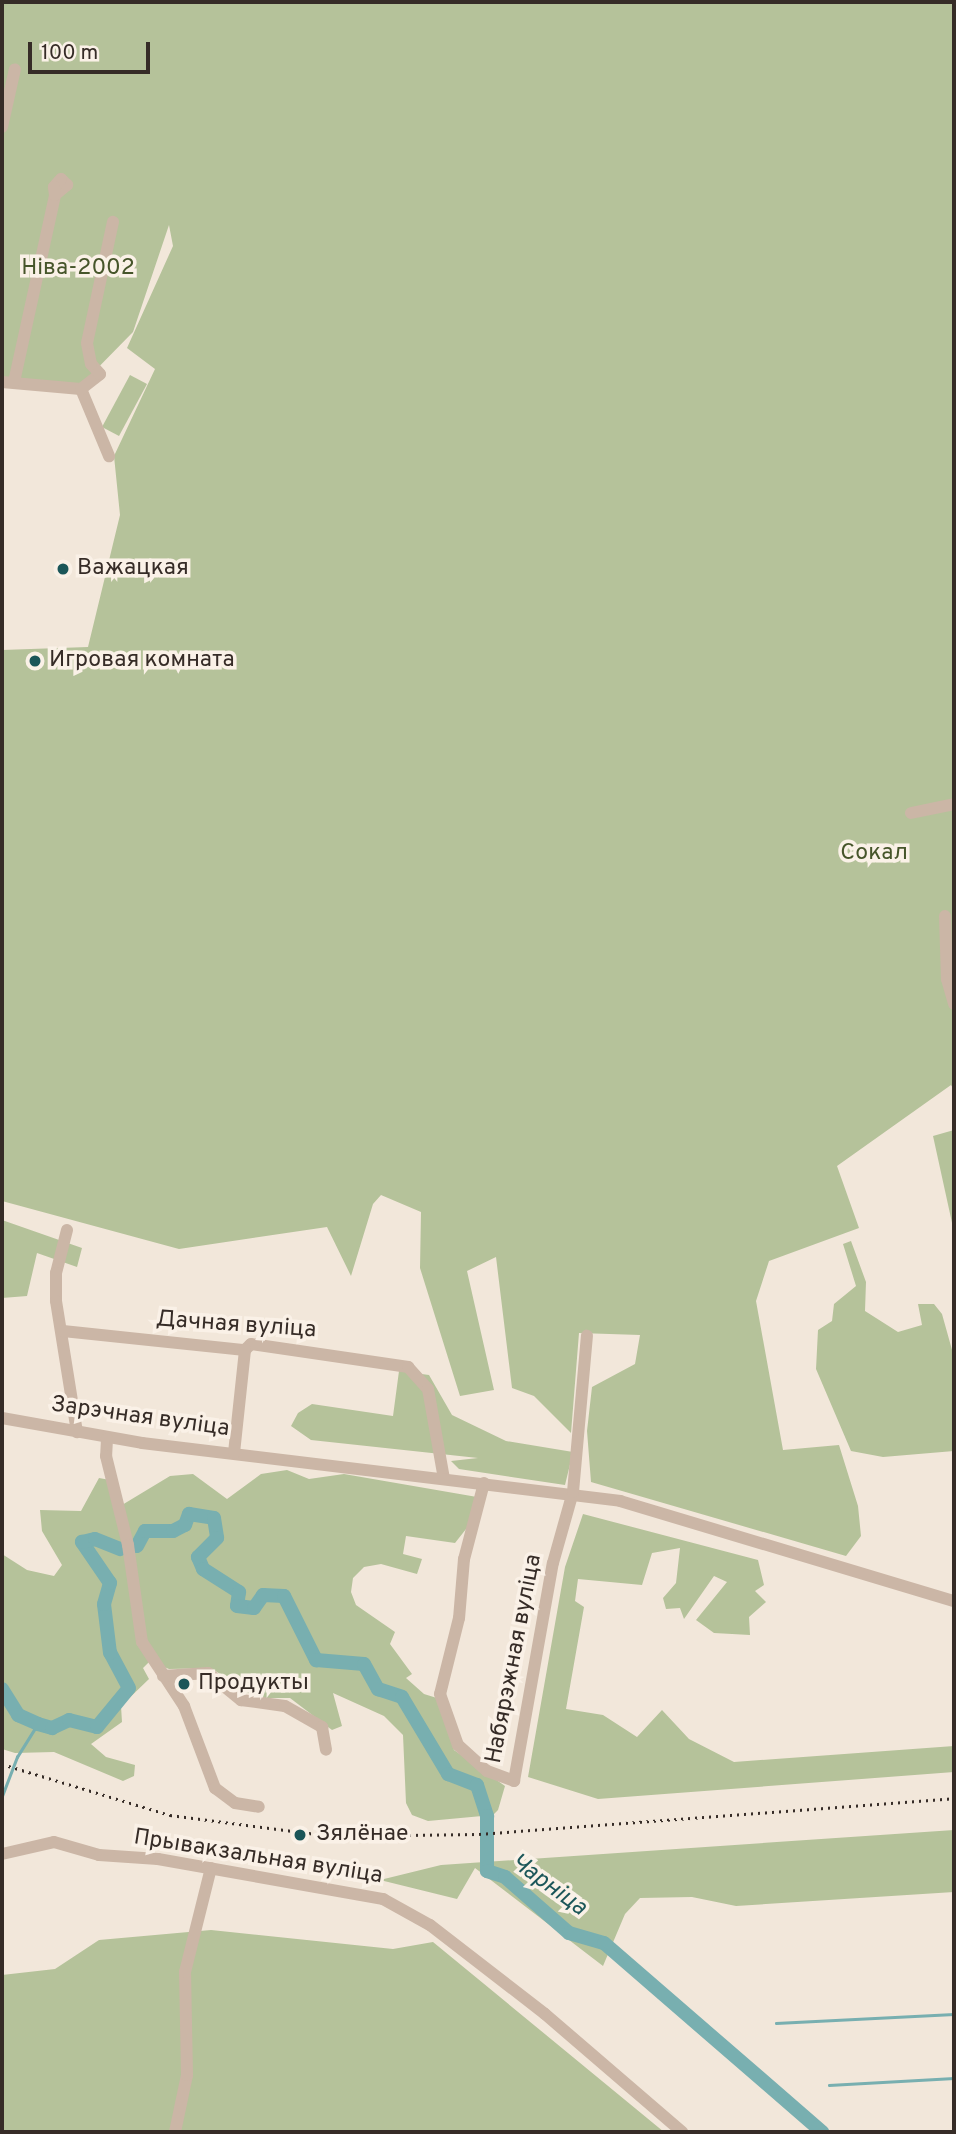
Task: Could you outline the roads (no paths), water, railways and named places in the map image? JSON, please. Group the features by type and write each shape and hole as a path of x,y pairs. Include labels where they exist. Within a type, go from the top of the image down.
{"street":[{"path":"2,127 15,69"},
{"path":"55,195 8,382 81,389 100,374 91,364 87,342 113,222"},
{"path":"81,389 109,456"},
{"path":"911,813 954,804"},
{"path":"945,916 947,979 954,1004"},
{"path":"67,1230 56,1273 56,1301 63,1331 77,1432"},
{"name":"Дачная вуліца","path":"63,1331 245,1350 251,1344 401,1364 422,1381 430,1397 444,1479"},
{"name":"Набярэжная вуліца","path":"484,1483 464,1559 459,1618 440,1693 458,1745 487,1771 514,1781 553,1563 573,1492 587,1336"},
{"path":"234,1453 245,1350"},
{"name":"Зарэчная вуліца","path":"2,1418 107,1438 573,1492 681,1517 954,1601"},
{"path":"107,1438 106,1456 128,1545 142,1642 184,1706 215,1788 235,1803 259,1808"},
{"path":"163,1676 202,1672 241,1700 285,1706 322,1727 326,1750"},
{"name":"Прывакзальная вуліца","path":"2,1854 54,1842 99,1855 211,1868 347,1889 395,1904 430,1925 545,2014 682,2132"},
{"path":"175,2132 187,2075 185,1972 211,1868"}],"waterway":[{"name":"Чарніца","path":"137,1546 145,1531 173,1531 185,1525 189,1514 214,1518 217,1538 198,1557 203,1569 239,1592 237,1606 254,1608 263,1595 284,1596 316,1660 364,1664 378,1689 402,1697 448,1774 477,1785 487,1816 487,1871 505,1877 569,1933 604,1943 822,2132"},
{"name":"Чарніца","path":"2,1689 18,1715 38,1724 52,1728 69,1720 97,1727 129,1688 110,1653 104,1604 110,1583 82,1542 95,1539 120,1549"},
{"path":"2,1796 17,1757 38,1724"},
{"path":"776,2023 954,2014"},
{"path":"829,2085 954,2078"}],"railway":[{"path":"2,1764 170,1815 332,1836 479,1834 954,1798"}],"place":[{"name":"Важацкая","path":"63,569"},
{"name":"Игровая комната","path":"35,661"},
{"name":"Продукты","path":"184,1684"},
{"name":"Зялёнае","path":"300,1835"}],"park label":[{"name":"Ніва-2002","path":"78,269"},
{"name":"Сокал","path":"874,854"}]}
